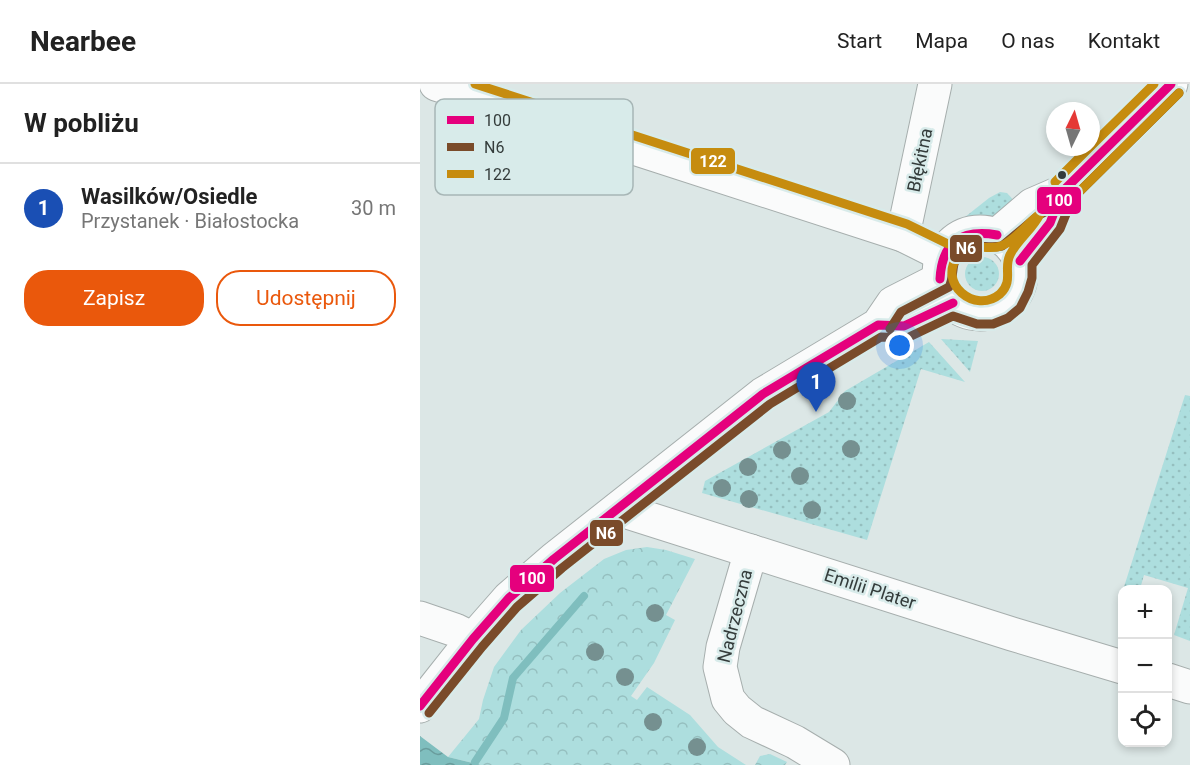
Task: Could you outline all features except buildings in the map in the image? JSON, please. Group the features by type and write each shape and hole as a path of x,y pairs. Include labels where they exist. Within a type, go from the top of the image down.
{"street":[{"path":"436,84 482,99"},
{"name":"Błękitna","path":"903,235 935,84"},
{"path":"997,235 1032,206 1062,192 1171,84"},
{"path":"420,706 509,598 554,559 763,394 878,325 904,326 945,279 952,243 966,234 981,231 997,235 1011,245 1020,261 1022,276 1017,291 1009,303 996,311 981,314 966,312 945,279 903,235 633,148"},
{"path":"1020,261 1050,223 1062,192"},
{"name":"Emilii Plater","path":"618,509 1118,666"},
{"name":"Nadrzeczna","path":"752,551 723,647 720,667 728,699 752,722 795,742 833,765"},
{"path":"420,618 473,639"},
{"path":"1172,682 1190,687"}],"green space":[{"path":"1000,192 1007,193 1018,205 995,218 955,225 989,198"},
{"path":"982,257 994,262 999,274 994,286 982,291 970,286 965,274 970,262"},
{"path":"941,339 978,341 970,372"},
{"path":"929,342 965,382 921,369 867,540 702,493 705,481 829,412 845,391"},
{"path":"1185,395 1190,396 1190,641 1174,635 1188,588 1144,575 1141,585 1125,585"},
{"path":"647,547 695,559 666,615 675,620 654,663 631,696 637,700 647,687 690,715 718,747 746,765 481,765 448,757 479,719 494,667 521,630 560,593 604,559 626,550"},
{"path":"770,754 787,762 785,765 755,765 760,756"}],"water":[{"path":"420,736 448,757 481,765 420,765"}],"waterway":[{"path":"475,762 504,718 513,678 584,596"}],"transit line":[{"name":"122","path":"475,84 521,99"},
{"name":"122","path":"1100,137 1154,84"},
{"name":"100","path":"1020,261 1050,223 1062,192 1171,84"},
{"name":"N6","path":"429,713 517,607 562,568 770,404 881,337 907,338 953,316 977,324 993,324 1008,318 1020,308 1032,278 1032,265 1060,229 1072,199 1179,93"},
{"name":"122","path":"1072,199 1179,93"},
{"name":"122","path":"633,135 907,224 948,244"},
{"name":"122","path":"1055,182 1081,156"},
{"name":"N6","path":"890,329 901,312 949,287 954,264 962,250 974,246 1002,246 1039,215 1069,200"},
{"name":"122","path":"1040,214 1010,255 1006,284 1000,294 990,300 980,301 962,293 955,285 952,276 953,266 958,256 968,248 995,247 1006,244 1040,214"},
{"name":"100","path":"940,279 945,256 949,247 956,241 973,234 997,235"},
{"name":"100","path":"420,706 509,598 554,559 763,394 878,325 904,326 953,303"}],"place":[{"name":"Wasilków/Osiedle","path":"816,412"}]}
